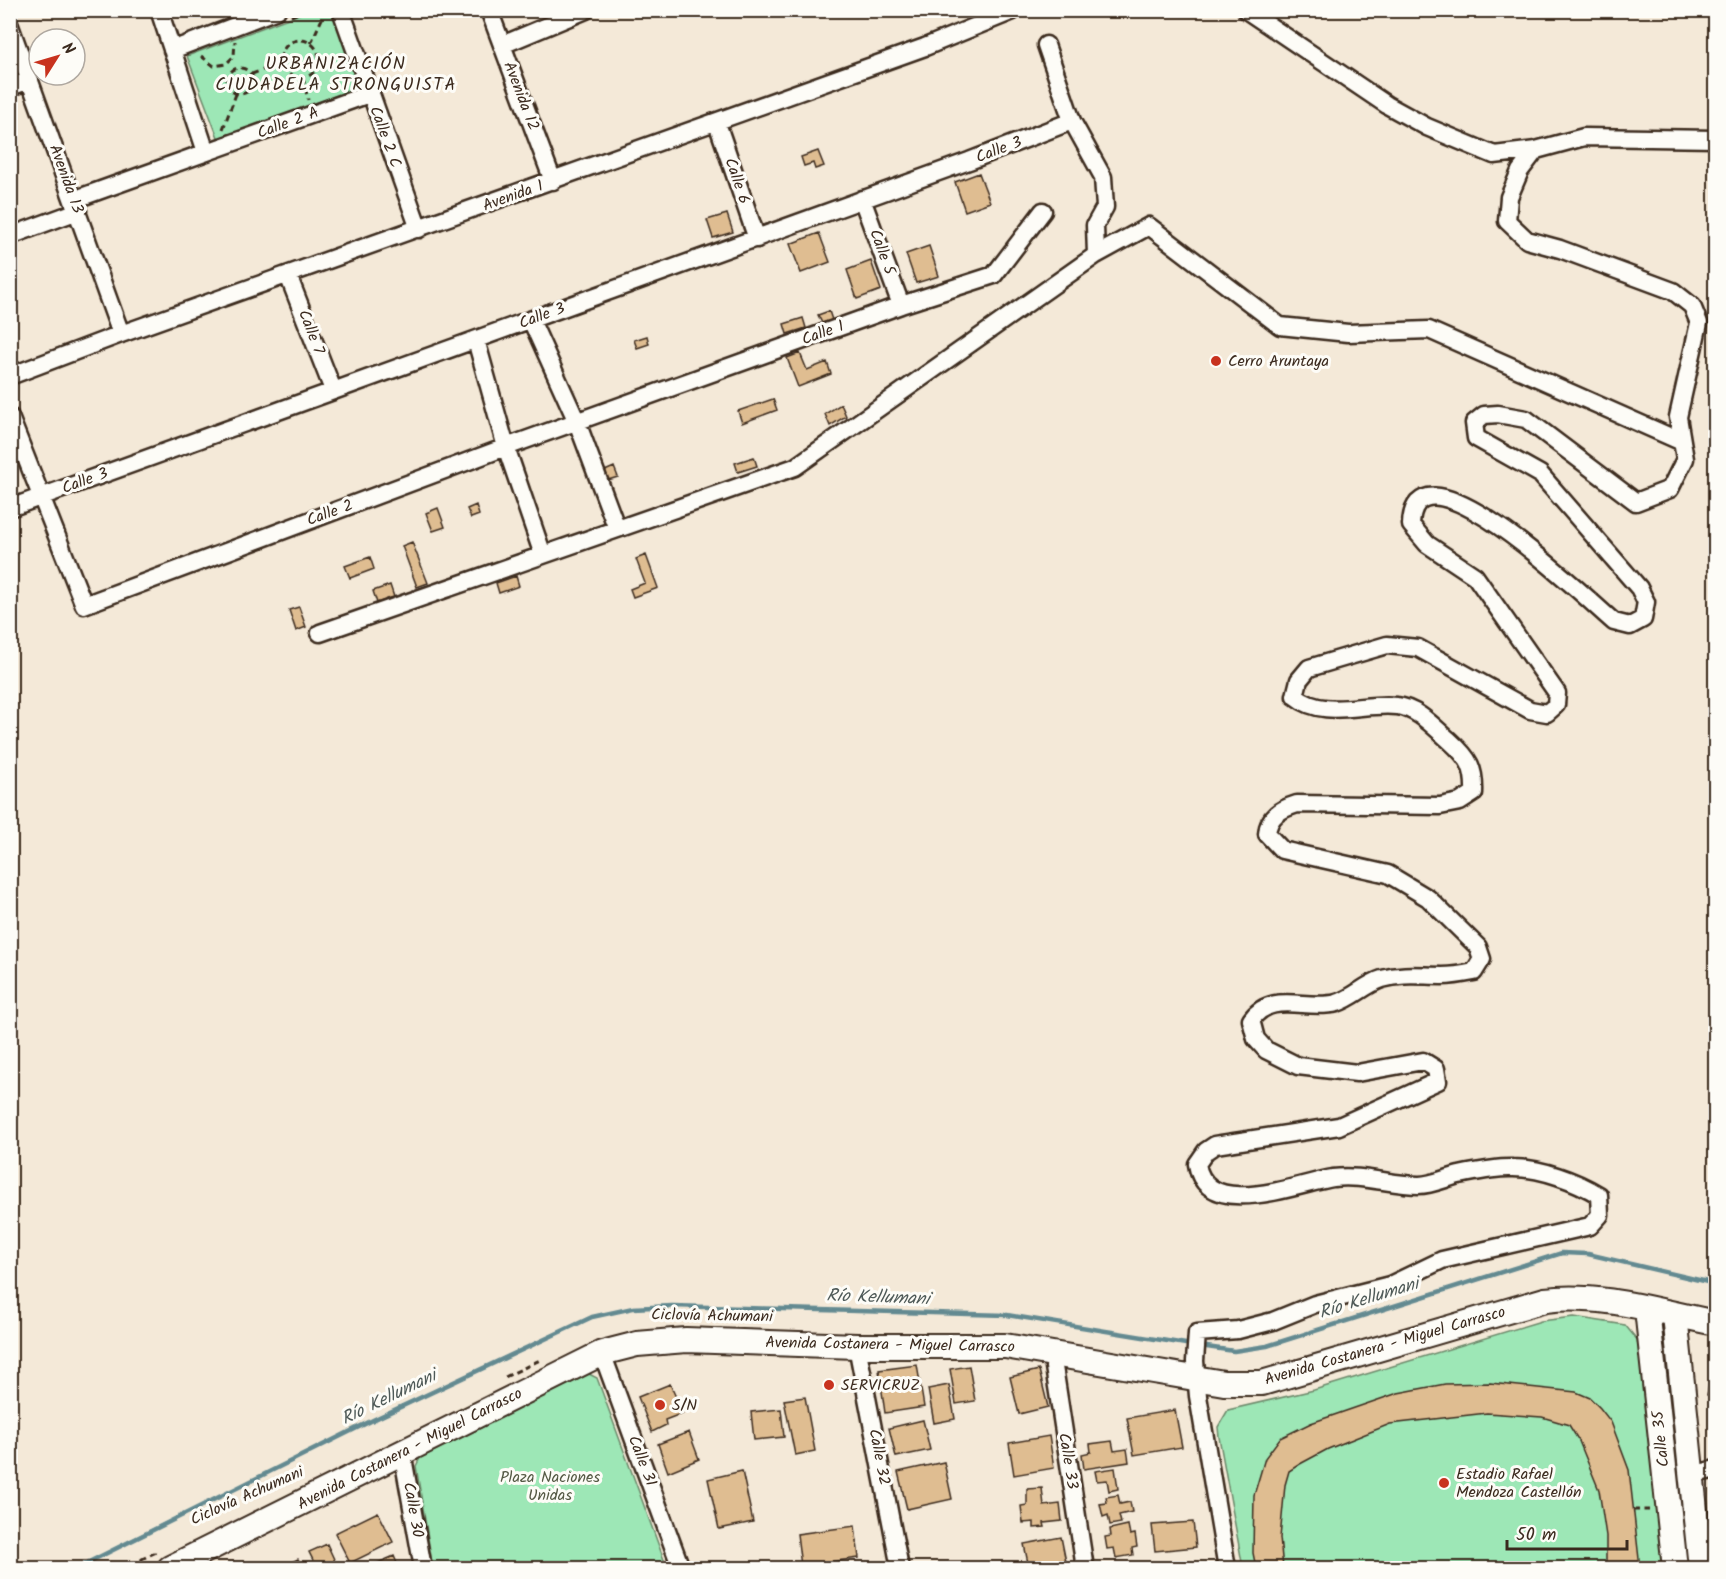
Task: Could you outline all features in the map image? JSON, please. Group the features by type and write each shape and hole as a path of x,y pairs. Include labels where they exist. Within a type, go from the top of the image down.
{"street":[{"path":"159,10 206,152"},
{"name":"Calle 2 C","path":"341,10 369,94 419,229"},
{"name":"Avenida 12","path":"489,10 553,181"},
{"path":"502,45 586,10"},
{"name":"Avenida 1","path":"10,376 121,334 717,123 925,47 1013,10"},
{"path":"1246,10 1387,105 1427,126 1494,155 1536,150 1584,137 1716,139"},
{"path":"172,50 282,14"},
{"name":"Avenida 13","path":"10,26 27,72"},
{"path":"1047,45 1072,121 1102,177 1105,207 1095,225 1096,255"},
{"path":"10,87 27,81"},
{"name":"Avenida 13","path":"33,87 121,334"},
{"name":"Calle 2 A","path":"10,236 76,205 206,152 369,94"},
{"name":"Calle 3","path":"10,508 1072,121"},
{"name":"Calle 6","path":"717,123 756,238"},
{"path":"1227,1569 1195,1370 1197,1333 1238,1330 1274,1321 1316,1304 1390,1285 1442,1260 1590,1226 1600,1215 1599,1195 1577,1181 1514,1168 1459,1175 1422,1185 1336,1178 1268,1193 1231,1195 1208,1188 1199,1177 1197,1164 1206,1151 1215,1145 1339,1126 1438,1081 1436,1069 1423,1061 1357,1073 1298,1066 1266,1050 1256,1039 1251,1020 1259,1009 1278,1002 1309,1006 1338,1002 1381,980 1408,974 1444,976 1474,972 1482,959 1478,947 1428,898 1388,874 1282,850 1268,834 1268,824 1281,809 1297,804 1440,806 1460,802 1474,793 1475,774 1461,751 1421,716 1399,706 1327,709 1307,706 1295,696 1299,680 1309,668 1387,645 1418,648 1530,710 1546,713 1556,705 1557,693 1475,576 1427,543 1411,525 1411,515 1416,504 1428,497 1458,501 1518,538 1614,622 1630,626 1643,619 1646,602 1639,588 1540,474 1476,438 1474,423 1484,415 1498,414 1526,419 1636,502 1670,489 1685,459 1678,417 1699,323 1692,306 1673,291 1527,240 1507,221 1509,197 1520,171 1536,150"},
{"name":"Calle 5","path":"862,199 901,305"},
{"name":"Calle 1","path":"577,422 901,305 994,276 1043,211"},
{"path":"320,633 795,467 1096,255 1149,226 1280,326 1348,333 1429,330 1682,442"},
{"name":"Calle 7","path":"288,275 333,390"},
{"path":"531,320 577,422 617,529"},
{"path":"476,340 506,447 543,555"},
{"path":"10,417 42,497"},
{"name":"Calle 2","path":"42,497 84,605 577,422"},
{"name":"Avenida Costanera - Miguel Carrasco","path":"166,1559 402,1452 602,1353 659,1341 857,1346 1005,1346 1195,1370 1224,1383 1262,1383 1545,1300 1573,1297 1611,1300 1716,1323"},
{"name":"Calle 35","path":"1647,1309 1675,1569"},
{"name":"Calle 35","path":"1675,1315 1701,1569"},
{"name":"Calle 32","path":"857,1346 900,1569"},
{"name":"Calle 31","path":"602,1353 681,1569"},
{"name":"Calle 33","path":"1058,1353 1054,1367 1085,1569"},
{"name":"Calle 30","path":"402,1452 423,1569"},
{"path":"1665,1477 1691,1475 1716,1469"}],"path":[{"path":"282,14 307,10"},
{"path":"311,43 325,10"},
{"path":"204,60 214,66 226,64 234,56 236,50 234,38 225,41"},
{"path":"299,39 311,43 318,54 318,66 303,78 291,76 281,63 280,54 287,44 299,39"},
{"path":"252,74 281,63"},
{"path":"226,64 234,69 243,68 252,74 254,80 252,88 245,93 236,94 230,89 227,80 234,69"},
{"path":"303,78 310,106"},
{"path":"222,131 236,94"},
{"path":"497,1381 546,1359"},
{"path":"134,1569 142,1559 166,1559"}],"green space":[{"path":"307,11 332,11 361,86 219,140 187,56"},
{"name":"Estadio Rafael Mendoza Castellón","path":"1574,1317 1625,1325 1639,1342 1664,1568 1243,1568 1218,1427 1228,1410 1314,1390 1541,1321"},
{"name":"Plaza Naciones Unidas","path":"589,1374 597,1378 667,1568 433,1568 416,1466 420,1458"}],"building":[{"path":"818,151 824,166 815,169 813,163 804,166 801,157"},
{"path":"979,173 990,202 965,211 955,182"},
{"path":"727,214 733,232 713,238 707,220"},
{"path":"819,233 830,262 801,273 790,244"},
{"path":"929,246 939,276 916,283 906,254"},
{"path":"871,261 881,290 857,299 847,270"},
{"path":"829,311 832,320 822,323 818,315"},
{"path":"803,318 806,328 787,334 784,324"},
{"path":"647,336 649,344 637,348 634,340"},
{"path":"800,353 807,370 827,362 831,374 798,387 787,358"},
{"path":"773,399 777,410 742,423 738,411"},
{"path":"841,404 846,416 830,426 825,414"},
{"path":"754,457 757,466 738,472 735,463"},
{"path":"614,467 618,477 608,480 605,471"},
{"path":"476,505 479,515 471,518 467,509"},
{"path":"438,508 445,527 433,531 426,513"},
{"path":"412,542 428,583 417,587 402,546"},
{"path":"646,555 658,588 633,597 630,589 645,583 636,559"},
{"path":"370,557 374,569 350,578 345,566"},
{"path":"516,576 519,586 499,593 496,583"},
{"path":"390,585 394,597 377,603 373,591"},
{"path":"299,607 306,627 296,631 289,610"},
{"path":"1714,1359 1716,1360 1716,1397 1707,1395"},
{"path":"917,1365 924,1407 885,1413 879,1370"},
{"path":"969,1366 975,1401 956,1404 950,1369"},
{"path":"1039,1370 1048,1407 1019,1414 1010,1377"},
{"path":"1490,1383 1576,1392 1590,1398 1600,1408 1611,1422 1629,1470 1640,1568 1606,1568 1606,1536 1599,1490 1579,1441 1569,1425 1542,1417 1487,1413 1390,1424 1328,1449 1289,1471 1285,1485 1280,1538 1283,1568 1256,1568 1253,1553 1254,1495 1265,1458 1280,1438 1311,1423 1398,1393 1445,1384"},
{"name":"S/N","path":"670,1384 683,1413 665,1420 666,1425 652,1432 638,1397"},
{"path":"949,1385 955,1419 934,1423 928,1389"},
{"path":"805,1397 815,1451 795,1455 784,1400"},
{"path":"781,1409 784,1437 754,1440 751,1412"},
{"path":"1175,1410 1182,1447 1134,1455 1127,1418"},
{"path":"923,1420 930,1450 896,1457 889,1428"},
{"path":"689,1432 699,1459 668,1472 658,1444"},
{"path":"1049,1436 1054,1468 1014,1475 1009,1443"},
{"path":"1112,1441 1114,1451 1127,1449 1129,1462 1084,1469 1082,1454 1091,1452 1090,1444"},
{"path":"944,1462 952,1499 907,1509 898,1472"},
{"path":"1115,1468 1118,1489 1109,1491 1107,1480 1097,1481 1095,1471"},
{"path":"742,1471 753,1522 719,1529 708,1479"},
{"path":"1042,1488 1044,1506 1060,1504 1062,1521 1044,1523 1045,1527 1034,1528 1034,1522 1023,1523 1021,1506 1027,1505 1027,1489"},
{"path":"1118,1495 1120,1504 1130,1502 1132,1512 1119,1515 1121,1523 1110,1525 1108,1515 1103,1517 1100,1504 1107,1503 1106,1497"},
{"path":"378,1512 393,1542 350,1563 335,1533"},
{"path":"1193,1522 1196,1547 1155,1551 1152,1525"},
{"path":"1128,1525 1130,1535 1135,1534 1137,1547 1132,1548 1133,1555 1116,1558 1114,1548 1107,1549 1105,1537 1111,1536 1110,1529"},
{"path":"855,1526 859,1558 801,1566 797,1534"},
{"path":"1061,1537 1066,1562 1029,1568 1024,1544"},
{"path":"327,1544 338,1568 317,1568 309,1552"},
{"path":"394,1556 399,1568 366,1568"},
{"path":"298,1559 302,1568 281,1568 281,1567"}],"waterway":[{"name":"Río Kellumani","path":"1200,1346 1234,1351 1267,1346 1562,1253 1588,1254 1716,1284"},
{"name":"Río Kellumani","path":"77,1568 375,1419 592,1317 633,1308 672,1306 1007,1315 1192,1345"}],"place":[{"name":"Cerro Aruntaya","path":"1216,361"},
{"name":"SERVICRUZ","path":"829,1385"},
{"name":"S/N","path":"660,1405"},
{"name":"Estadio Rafael Mendoza Castellón","path":"1444,1483"}],"district":[{"name":"URBANIZACIÓN CIUDADELA STRONGUISTA","path":"336,74"}]}
